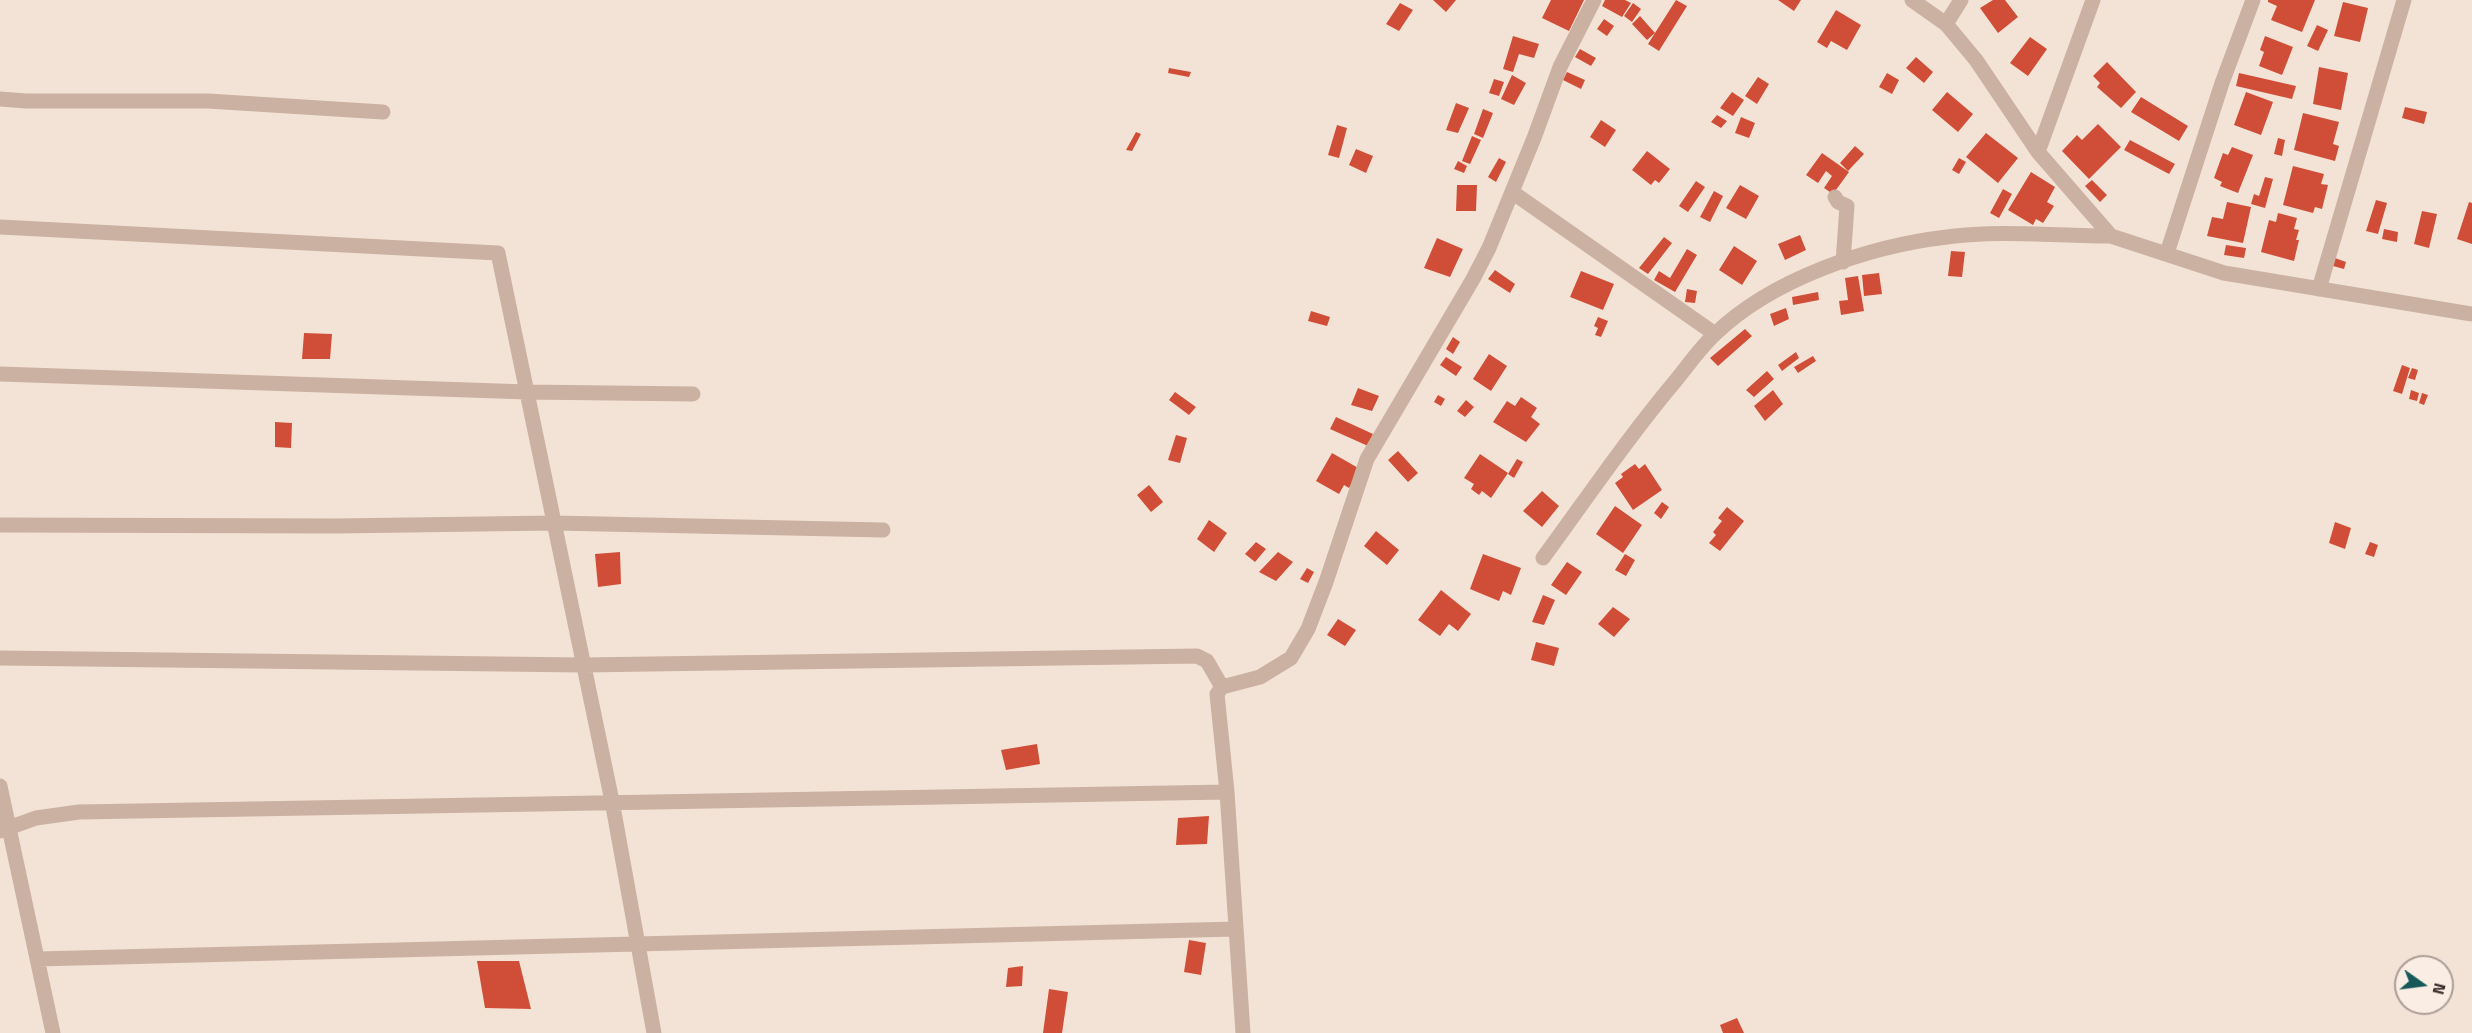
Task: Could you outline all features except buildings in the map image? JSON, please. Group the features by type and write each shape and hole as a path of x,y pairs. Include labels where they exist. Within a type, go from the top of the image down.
{"street":[{"path":"1243,1033 1227,792 1217,694 1222,687 1260,677 1292,658 1308,629 1367,459 1473,279 1512,192 1560,67 1594,0"},
{"path":"1912,0 1946,24 1976,60 2038,152 2111,236"},
{"path":"1946,24 1961,0"},
{"path":"2038,152 2093,0"},
{"path":"2168,254 2222,83 2253,0"},
{"path":"2319,289 2404,0"},
{"path":"0,99 208,101 383,112"},
{"path":"1512,192 1715,334"},
{"path":"1835,197 1838,202 1847,206 1843,262"},
{"path":"0,227 498,253 612,801 654,1033"},
{"path":"1543,558 1649,412 1715,334 1763,297 1821,269 1883,249 1947,236 2000,234 2111,236 2224,273 2472,314"},
{"path":"0,374 527,392 693,394"},
{"path":"0,525 336,526 554,523 883,530"},
{"path":"0,658 583,665 1197,656 1207,661 1222,687"},
{"path":"0,786 4,829 53,1033"},
{"path":"4,829 36,818 80,812 1227,792"},
{"path":"37,959 1236,929"}]}
